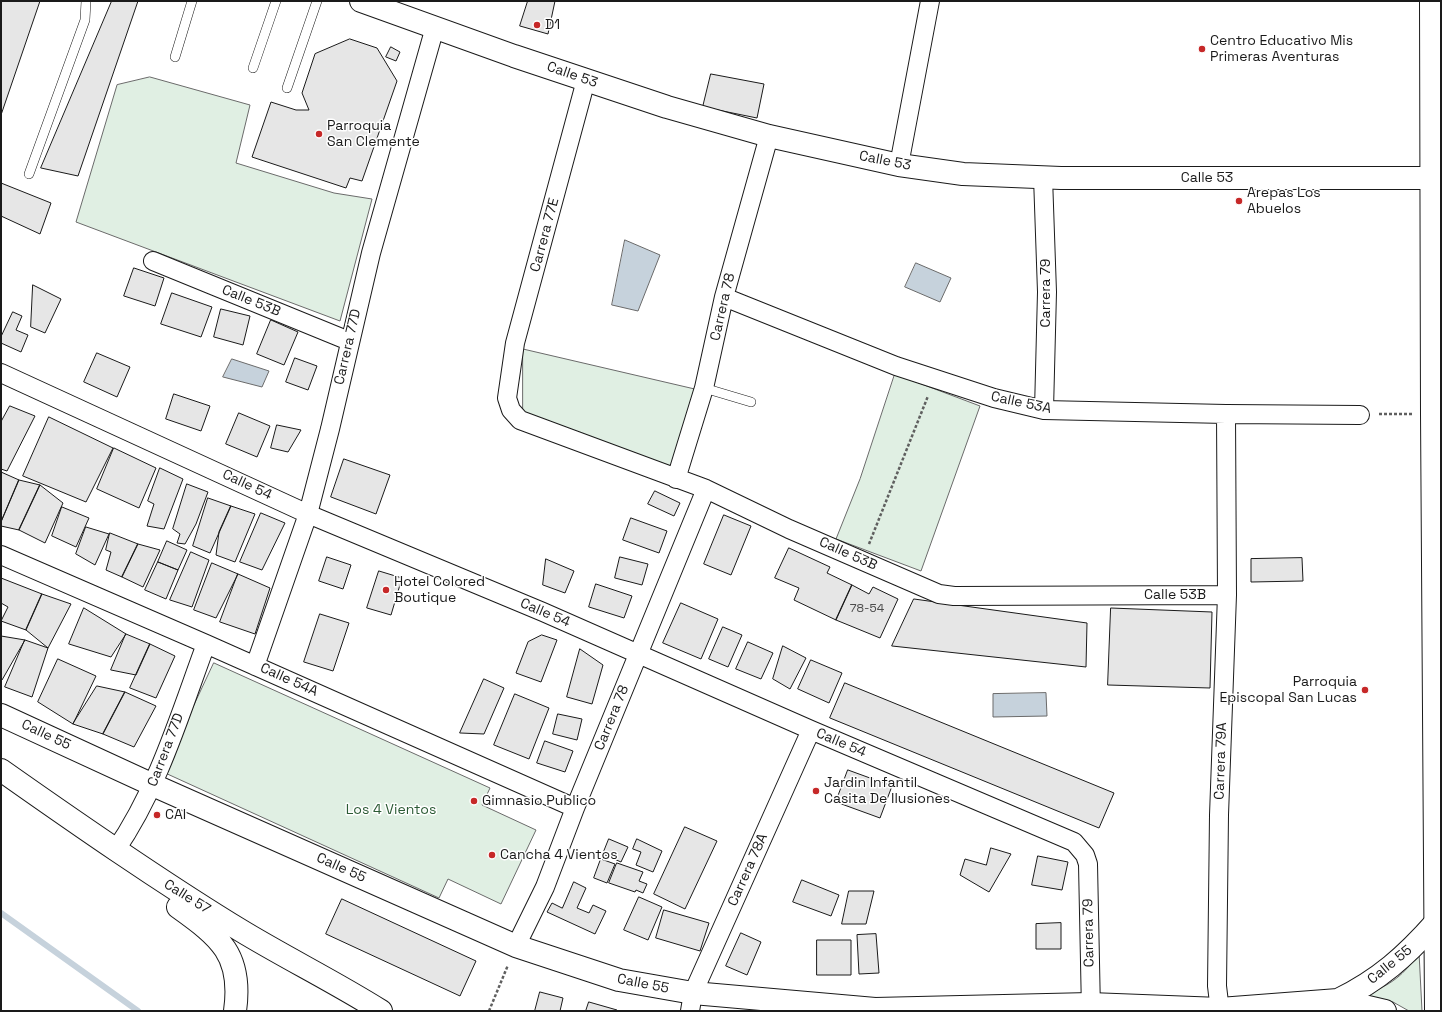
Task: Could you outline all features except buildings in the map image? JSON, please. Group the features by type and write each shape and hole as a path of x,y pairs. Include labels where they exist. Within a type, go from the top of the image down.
{"main road":[{"name":"Calle 53","path":"361,1 667,107 769,136 900,165 963,174 1043,177 1432,178"},
{"path":"1431,1 1432,414 1438,851 1436,1011"},
{"name":"Calle 55","path":"1,715 153,785 516,946 692,1002 875,1008 1090,1008 1220,1010 1338,1000 1385,1011"},
{"name":"Calle 57","path":"1,770 115,851 240,930 381,1011"},
{"path":"115,851 144,882 202,924 227,949 236,979 235,1011"},
{"name":"Calle 55","path":"1338,1000 1383,974 1411,949 1436,922"}],"street":[{"path":"900,165 930,1"},
{"name":"Carrera 77D","path":"255,666 308,514 330,429 349,341 371,252 435,27"},
{"name":"Carrera 77E","path":"508,391 515,343 586,80"},
{"name":"Carrera 78","path":"676,479 704,388 724,297 769,136"},
{"name":"Carrera 79","path":"1043,177 1047,292 1044,410"},
{"name":"Calle 53B","path":"153,261 349,341"},
{"name":"Calle 53A","path":"724,297 896,366 994,398 1044,410 1360,415"},
{"name":"Calle 54","path":"1,373 308,514 429,563 638,653 811,730 1074,842 1085,855"},
{"name":"Calle 53B","path":"508,391 508,404 520,420 706,489 862,561 939,594 954,596 1227,595"},
{"name":"Carrera 79A","path":"1220,1010 1218,986 1219,815 1227,595 1226,414"},
{"name":"Carrera 78","path":"516,946 545,887 575,808 706,489"},
{"name":"Calle 54A","path":"1,555 206,644 575,808"},
{"name":"Carrera 77D","path":"115,851 131,827 153,785 206,644"},
{"name":"Carrera 78A","path":"692,1002 811,730"},
{"name":"Carrera 79","path":"1085,855 1088,864 1090,1008"}],"lane":[{"path":"29,174 85,20 86,1"},
{"path":"175,57 192,1"},
{"path":"254,68 276,1"},
{"path":"287,88 318,1"},
{"path":"704,388 750,402"}],"path":[{"path":"862,561 935,379"},
{"path":"1360,415 1416,414"},
{"path":"489,1011 516,946"}],"green space":[{"path":"150,77 250,105 236,163 334,193 372,199 340,321 76,222 117,85"},
{"path":"523,349 699,390 675,476 523,413"},
{"path":"895,374 980,406 921,571 836,539 860,479"},
{"name":"Los 4 Vientos","path":"214,663 490,788 482,805 536,830 501,904 448,879 439,898 163,772"},
{"path":"1419,952 1422,1011 1409,1011 1393,1002 1365,996 1390,983 1408,968"}],"shaded area":[{"path":"625,240 660,255 638,311 612,305"},
{"path":"916,263 951,278 940,302 905,287"},
{"path":"232,359 269,371 262,387 223,377"},
{"path":"1046,693 1047,716 993,717 993,694"}],"waterway":[{"path":"1,913 138,1011"}],"place":[{"name":"D1","path":"537,25"},
{"name":"Centro Educativo Mis Primeras Aventuras","path":"1202,49"},
{"name":"Parroquia San Clemente","path":"319,134"},
{"name":"Arepas Los Abuelos","path":"1239,201"},
{"name":"Hotel Colored Boutique","path":"386,590"},
{"name":"Parroquia Episcopal San Lucas","path":"1365,690"},
{"name":"Jardin Infantil Casita De Ilusiones","path":"816,791"},
{"name":"Gimnasio Publico","path":"474,801"},
{"name":"CAI","path":"157,815"},
{"name":"Cancha 4 Vientos","path":"492,855"}]}
